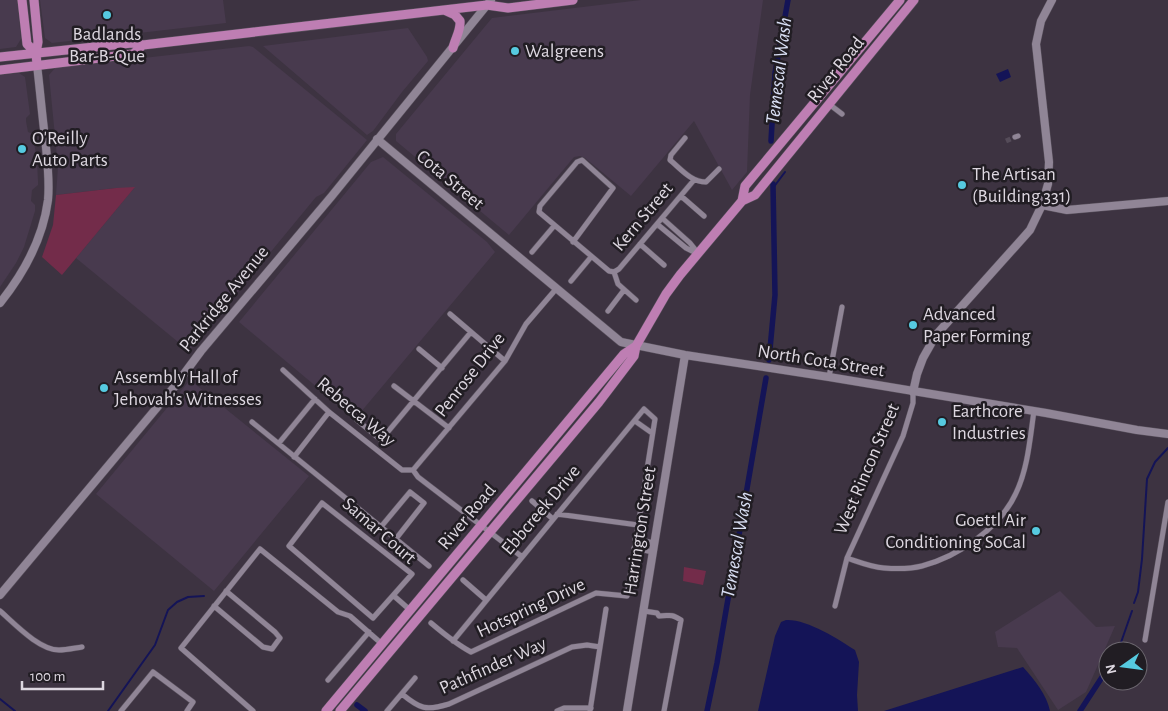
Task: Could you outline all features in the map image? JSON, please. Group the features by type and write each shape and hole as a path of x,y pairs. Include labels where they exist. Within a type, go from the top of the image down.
{"main road":[{"path":"22,0 27,44 36,53"},
{"path":"0,57 132,43 143,45 444,10 500,0"},
{"path":"489,3 508,8 573,0"},
{"name":"River Road","path":"742,201 745,186 900,0"},
{"name":"River Road","path":"340,711 599,402 634,356 636,346 666,294 698,254 742,201 755,194 914,0"},
{"path":"34,2 38,42 36,53 37,66"},
{"path":"444,10 455,15 460,21 461,27 455,38 453,48"},
{"path":"0,70 133,54 143,45"},
{"path":"829,104 826,102 826,99 859,58 863,46"},
{"path":"799,140 797,133 808,118 811,108"},
{"name":"River Road","path":"326,711 624,354 636,346"}],"street":[{"name":"West Rincon Street","path":"835,606 847,558 902,436 913,403 913,392 917,374 923,358 936,335 950,318 1024,238 1030,230 1042,204 1048,184 1049,162 1036,44 1041,21 1052,0"},
{"name":"Parkridge Avenue","path":"0,595 175,386 201,351 331,197 489,3"},
{"path":"0,303 11,289 31,254 44,219 48,200 48,165 37,66"},
{"path":"829,104 842,114"},
{"path":"685,138 671,155 670,160 694,180 706,182 719,169"},
{"name":"Cota Street","path":"377,139 503,245"},
{"path":"572,242 613,188 582,160 577,162 540,206 539,212 572,242 609,271 614,272 618,284 636,300"},
{"name":"Kern Street","path":"614,272 619,270 694,180"},
{"path":"1012,194 1067,210 1168,201"},
{"path":"680,196 704,216"},
{"path":"662,218 690,243 698,254"},
{"path":"657,224 686,248 698,254"},
{"path":"532,252 554,226"},
{"path":"640,244 664,266"},
{"name":"North Cota Street","path":"503,245 621,342 685,355 1168,434"},
{"path":"571,280 591,257"},
{"name":"Penrose Drive","path":"413,470 505,361 526,324 556,289"},
{"path":"608,311 624,290"},
{"path":"828,377 842,307"},
{"path":"450,314 505,361"},
{"path":"357,420 381,440 415,402 472,332"},
{"path":"419,349 442,368"},
{"name":"Harrington Street","path":"627,711 685,355"},
{"name":"Rebecca Way","path":"283,370 329,412 402,470 413,470"},
{"path":"394,386 449,428"},
{"path":"278,444 315,399"},
{"path":"652,433 635,421 644,409 655,418 634,548 653,552"},
{"path":"847,558 883,568 922,566 960,550 985,534 1005,512 1016,495 1021,482 1034,411"},
{"path":"294,457 329,412"},
{"name":"Ebbcreek Drive","path":"453,641 635,421"},
{"path":"252,422 380,528 430,566"},
{"path":"413,470 418,477 522,556"},
{"path":"380,528 410,492 424,502 395,540"},
{"path":"532,501 555,517 638,525"},
{"path":"1145,640 1168,502"},
{"name":"Samar Court","path":"322,503 412,574 394,596 373,618 289,546 322,503"},
{"path":"635,539 654,542"},
{"path":"253,711 181,648 260,548 338,612 350,616 382,644"},
{"name":"Hotspring Drive","path":"453,641 471,652 596,593 626,596 634,548"},
{"path":"462,580 486,600"},
{"path":"214,606 263,647 272,648 280,638 226,591"},
{"path":"394,596 410,610"},
{"path":"557,711 564,708 591,710 606,609"},
{"path":"0,611 39,644 49,649 59,650 82,647"},
{"path":"644,611 657,613 660,611 665,615 674,616 681,620 664,711"},
{"path":"431,623 453,641"},
{"path":"328,680 369,632"},
{"name":"Pathfinder Way","path":"402,694 413,704 431,710 449,704 572,647 587,645 600,647"},
{"path":"121,711 153,672 193,702 187,711"},
{"path":"388,711 415,678"},
{"path":"449,704 453,711"}],"shaded area":[{"path":"0,0 17,0 21,39 16,47 0,49"},
{"path":"40,0 223,0 226,23 52,43 45,38"},
{"path":"641,0 763,0 750,95 747,172 732,190 694,121 631,196 585,158 580,156 574,157 509,235 396,141 396,134 492,18"},
{"path":"408,28 428,61 373,131 367,135 263,46"},
{"path":"253,47 367,140 324,193 316,197 189,351 76,258 134,188 116,188 56,195 58,167 49,75 55,68"},
{"path":"1008,69 1011,77 1000,82 996,74"},
{"path":"19,73 25,77 30,114 26,121 28,132 33,134 38,185 32,190 31,201 35,205 35,211 24,247 0,287 0,75"},
{"path":"383,157 487,242 495,252 355,419 239,322 371,162"},
{"path":"135,187 62,275 42,257 53,225 56,195"},
{"path":"190,380 309,476 214,591 96,494"},
{"path":"684,567 706,571 703,585 683,581"},
{"path":"1060,591 1096,627 1115,626 1108,641 1098,641 1098,665 1086,692 1058,710 1017,648 998,647 995,632"},
{"path":"786,620 813,626 855,650 859,662 858,711 758,711 775,636 781,622"},
{"path":"1023,667 1043,693 1050,711 884,711"}],"waterway":[{"name":"Temescal Wash","path":"771,141 775,73 788,0"},
{"path":"773,188 785,172"},
{"name":"Temescal Wash","path":"769,360 775,295 773,184"},
{"name":"Temescal Wash","path":"707,711 766,378"},
{"path":"1134,603 1138,592 1142,559 1147,479 1155,462 1168,448"},
{"path":"108,711 155,645 168,610 177,602 188,597 204,596"},
{"path":"1122,641 1132,611"},
{"path":"1080,711 1098,683"},
{"path":"0,699 15,711"},
{"path":"357,705 365,711"}],"tunnel":[{"path":"1006,141 1015,137"}],"place":[{"name":"Badlands Bar-B-Que","path":"107,15"},
{"name":"Walgreens","path":"515,51"},
{"name":"O'Reilly Auto Parts","path":"22,149"},
{"name":"The Artisan (Building 331)","path":"962,185"},
{"name":"Advanced Paper Forming","path":"913,325"},
{"name":"Assembly Hall of Jehovah's Witnesses","path":"104,388"},
{"name":"Earthcore Industries","path":"942,422"},
{"name":"Goettl Air Conditioning SoCal","path":"1036,531"}]}
